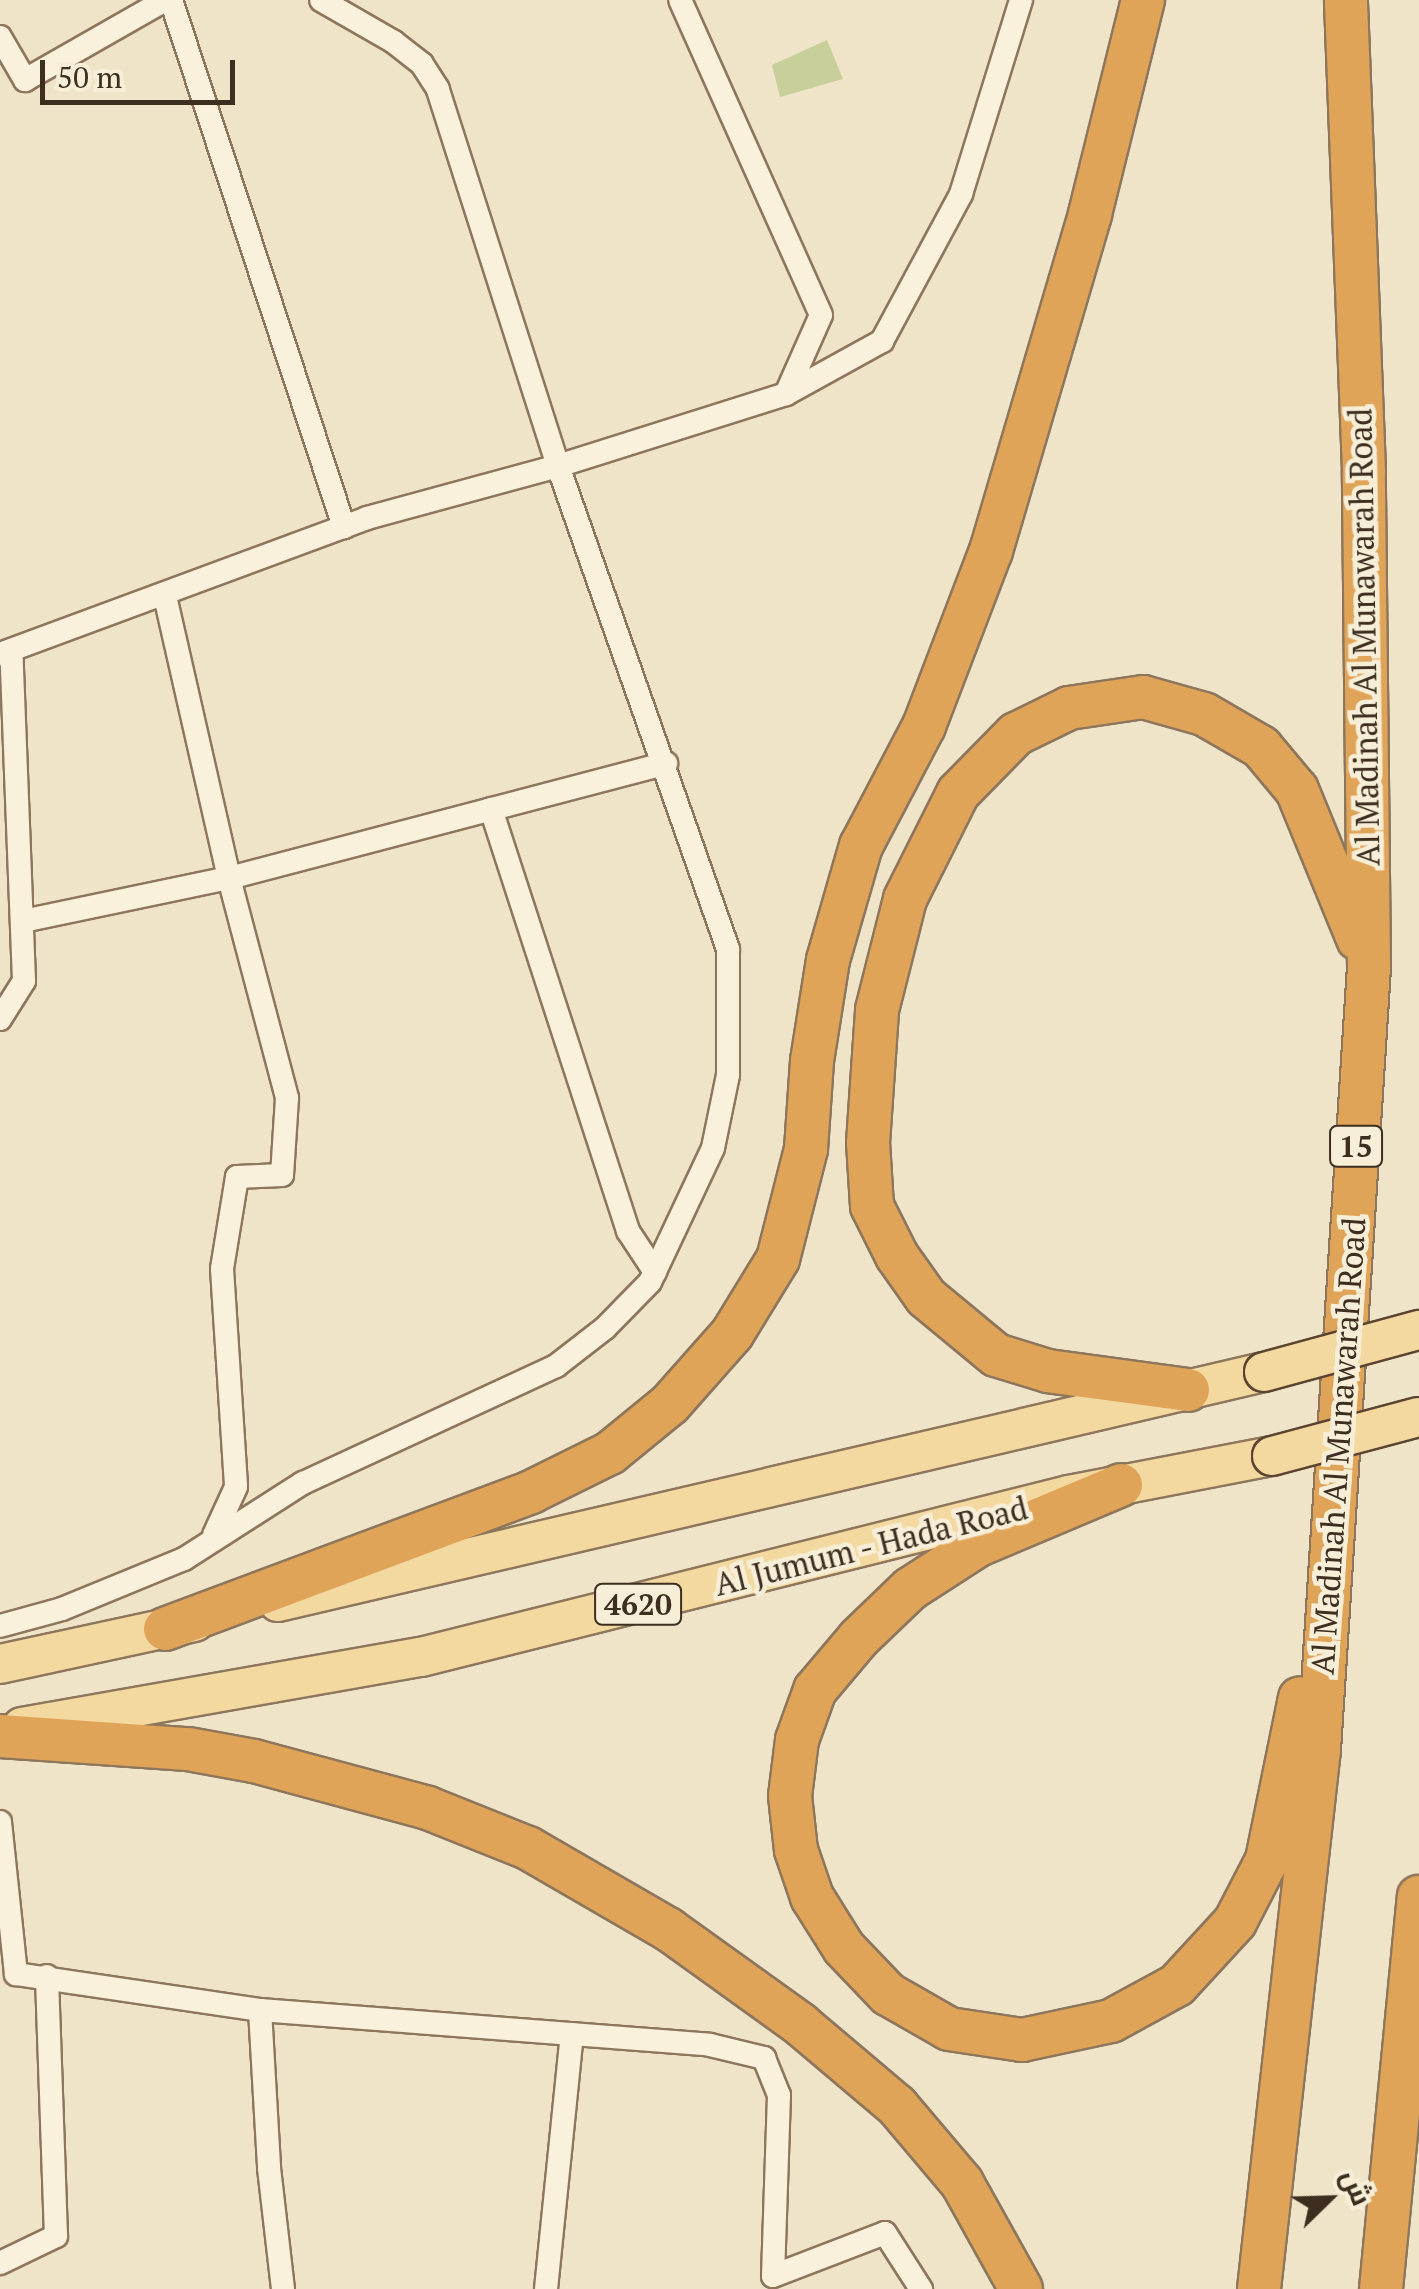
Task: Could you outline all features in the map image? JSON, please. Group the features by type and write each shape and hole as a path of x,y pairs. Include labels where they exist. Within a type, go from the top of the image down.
{"highway":[{"path":"165,1629 531,1492 610,1453 670,1404 742,1320 778,1259 806,1149 812,1062 828,960 861,846 924,726 990,551 1090,214 1144,0"},
{"name":"Al Madinah Al Munawarah Road","path":"1259,2289 1318,1749 1369,968 1364,471 1346,0"},
{"path":"1188,1390 1048,1370 996,1355 926,1297 898,1256 872,1206 868,1143 876,1010 905,899 958,793 1016,734 1069,708 1142,697 1204,714 1261,747 1296,790 1369,968"},
{"path":"1121,1485 978,1545 910,1589 859,1638 815,1690 797,1740 790,1796 796,1850 812,1896 844,1948 888,1994 950,2028 1022,2040 1110,2021 1177,1985 1235,1922 1267,1860 1332,1541"},
{"path":"0,1733 188,1749 254,1761 428,1808 528,1848 668,1929 800,2024 898,2106 962,2183 1021,2289"},
{"path":"1382,2289 1419,1897"}],"main road":[{"path":"1,1664 1188,1390 1419,1330"},
{"name":"Al Jumum - Hada Road","path":"0,1733 421,1657 1121,1485 1272,1456 1419,1417"}],"street":[{"path":"0,37 25,80 168,0 344,528"},
{"path":"0,1626 62,1609 184,1558 214,1535 303,1483 556,1366 605,1328 655,1272 712,1148 728,1075 728,948 666,763 558,466 438,89 422,64 394,42 321,0"},
{"path":"680,0 821,315 786,394"},
{"path":"0,1019 24,981 6,652 344,528 786,394 882,340 961,194 1021,0"},
{"path":"165,596 229,878 287,1098 282,1175 237,1177 222,1269 236,1487 214,1535"},
{"path":"22,921 229,878 666,763"},
{"path":"491,809 628,1231 655,1272"},
{"path":"0,1822 8,1974 47,1976 260,2010 710,2044 764,2058 779,2095 770,2283 885,2233 921,2289"},
{"path":"0,2263 56,2236 47,1976"},
{"path":"260,2010 269,2168 283,2289"},
{"path":"546,2289 572,2034"}],"green space":[{"path":"827,40 843,79 780,97 772,65"}]}
